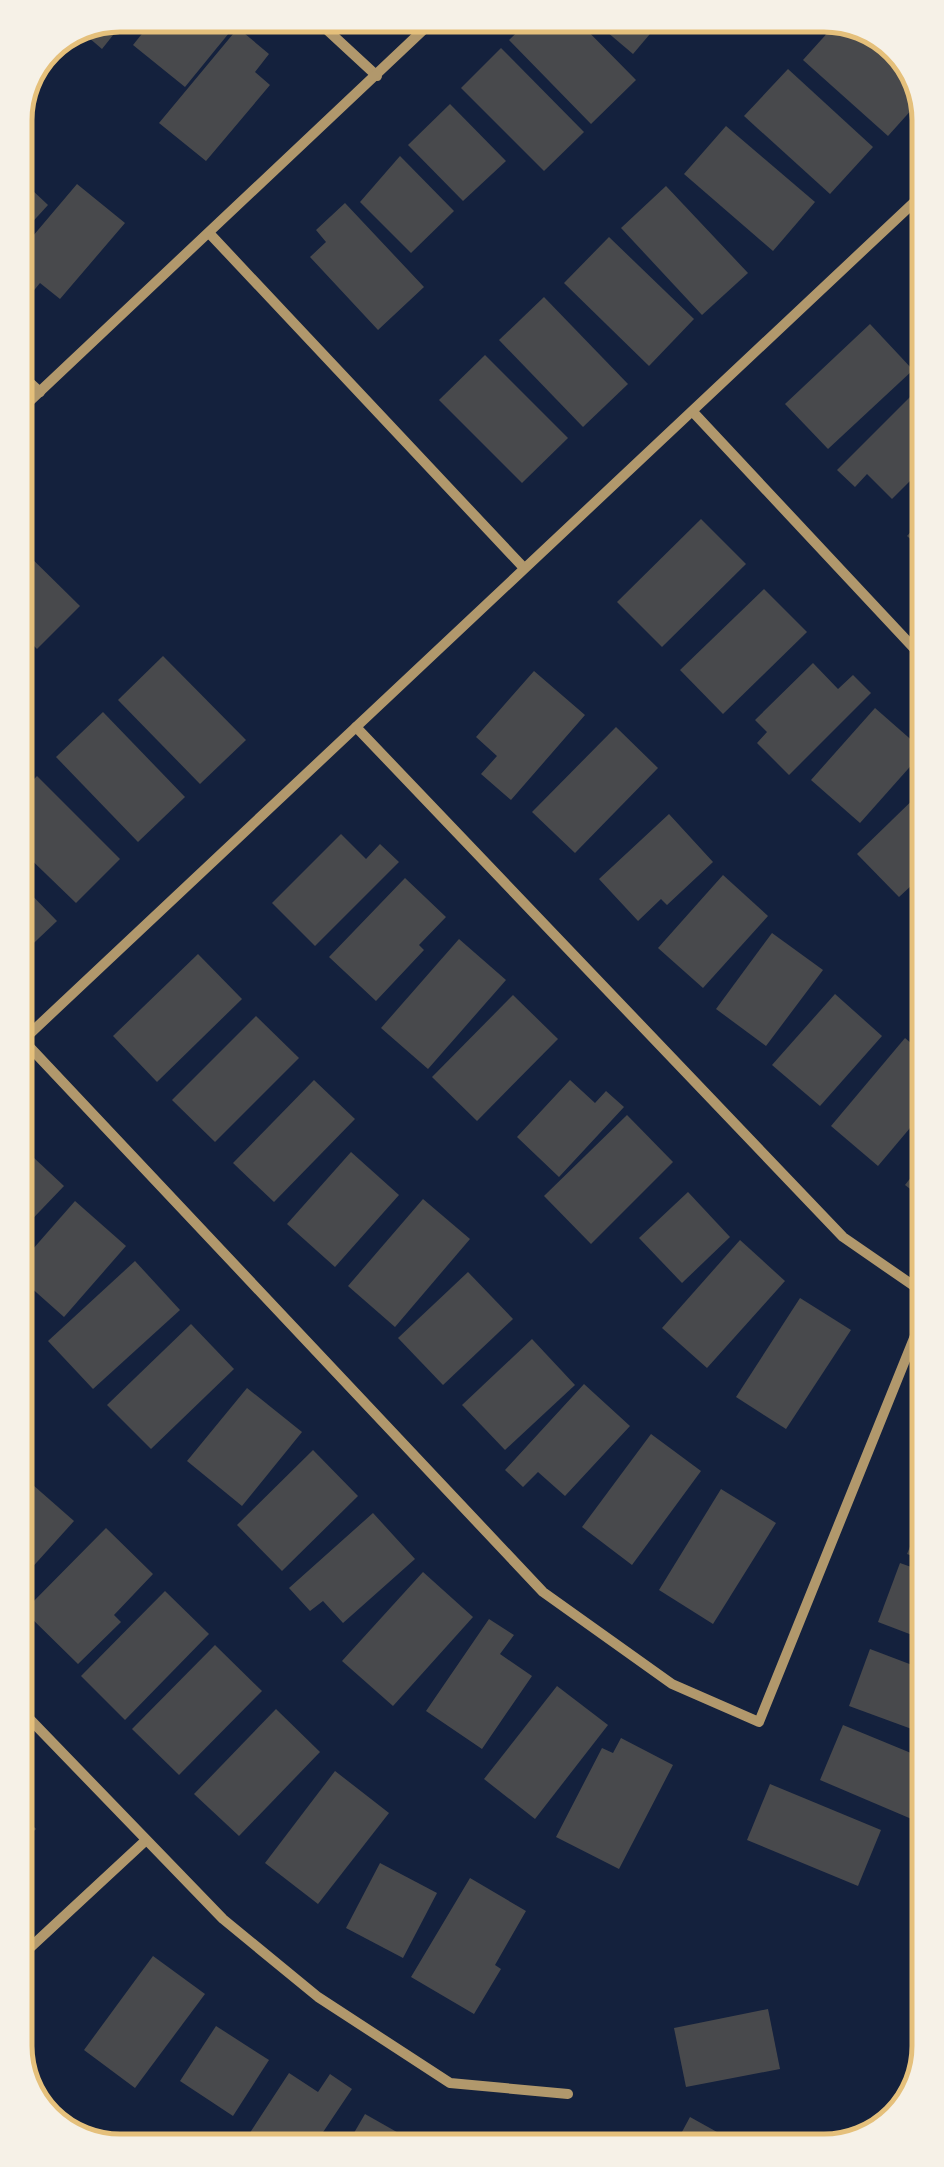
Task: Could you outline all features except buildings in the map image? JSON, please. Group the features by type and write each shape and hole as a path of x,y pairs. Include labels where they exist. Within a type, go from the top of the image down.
{"street":[{"path":"330,32 377,76"},
{"path":"33,399 422,32"},
{"path":"33,1030 912,204"},
{"path":"210,234 524,568"},
{"path":"33,385 40,392"},
{"path":"693,412 912,646"},
{"path":"356,727 842,1238 912,1285"},
{"path":"33,1055 543,1592 672,1684 759,1722 912,1343"},
{"path":"32,1722 144,1842 224,1919 318,1997 450,2083 568,2094"},
{"path":"32,1946 144,1842"}]}
